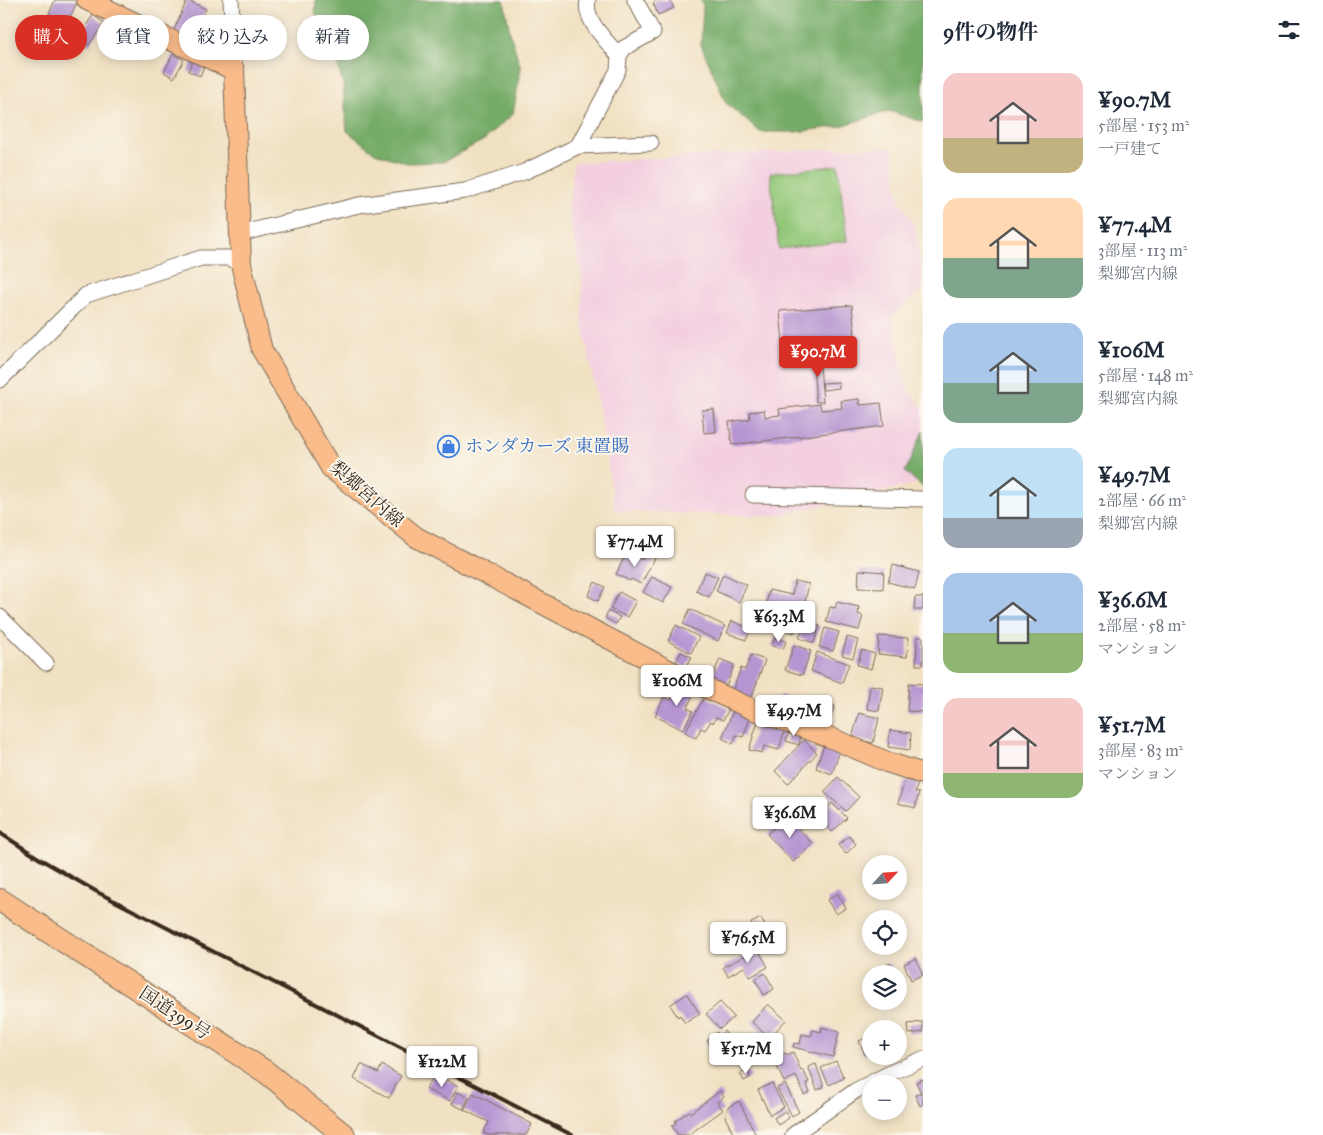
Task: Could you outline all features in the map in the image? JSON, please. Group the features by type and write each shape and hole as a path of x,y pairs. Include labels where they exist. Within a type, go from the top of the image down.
{"highway":[{"name":"国道399号","path":"0,900 266,1072 344,1135"}],"main road":[{"path":"87,0 234,70"},
{"name":"梨郷宮内線","path":"234,70 240,264 262,350 332,468 416,536 678,675 752,709 829,737 887,762 923,774"}],"street":[{"path":"231,0 234,70"},
{"path":"588,0 588,13 594,24 619,56"},
{"path":"578,146 618,70 619,56 624,48 653,32 635,0"},
{"path":"239,234 359,205 465,191 524,172 578,146 651,143"},
{"path":"0,380 86,294 200,258 229,258 240,264"},
{"path":"753,495 923,499"},
{"path":"0,617 46,663"},
{"path":"794,1135 855,1091 923,1058"}],"shaded area":[{"path":"843,148 892,148 899,200 916,228 923,289 892,316 906,387 923,408 923,482 775,516 615,511 602,426 582,319 582,277 569,207 574,163"}],"green space":[{"path":"316,0 504,0 510,33 521,69 513,114 484,140 443,162 407,163 375,153 347,131 343,84 337,60 369,60 369,15 317,15"},
{"path":"700,0 923,0 923,122 889,111 841,126 796,132 760,132 726,103 701,45 703,5"},
{"path":"838,165 847,241 779,249 770,173"},
{"path":"923,431 923,487 905,472"}],"building":[{"path":"55,0 73,0 77,2 71,15 49,14"},
{"path":"187,0 206,9 203,15 180,15"},
{"path":"656,0 670,0 674,8 658,15 653,3"},
{"path":"93,15 97,18 97,33 89,45 87,44 87,24"},
{"path":"179,18 179,32 174,30"},
{"path":"173,54 179,57 179,60 184,60 174,78 164,72"},
{"path":"193,60 207,60 200,76 188,71"},
{"path":"852,305 856,346 784,353 780,311"},
{"path":"819,353 823,402 816,402 812,354"},
{"path":"839,382 839,388 823,390 822,383"},
{"path":"859,399 860,405 881,403 884,426 732,445 729,422 750,419 749,412 764,410 765,417 780,415 779,409 820,404 821,410 842,408 841,401"},
{"path":"714,409 716,432 704,433 702,410"},
{"path":"627,552 642,560 645,554 655,558 641,584 616,574"},
{"path":"893,565 919,572 915,589 888,582"},
{"path":"859,570 884,572 883,589 858,588"},
{"path":"705,572 718,577 709,597 696,591"},
{"path":"723,574 747,585 739,602 716,591"},
{"path":"652,577 672,587 663,603 643,592"},
{"path":"795,581 809,584 804,606 799,605 796,617 765,610 769,590 792,595"},
{"path":"595,582 605,587 598,601 588,596"},
{"path":"619,592 636,601 627,617 610,609"},
{"path":"915,597 923,597 923,610 914,610"},
{"path":"837,602 859,607 858,614 863,616 859,630 826,622 830,607 835,608"},
{"path":"751,605 760,607 756,620 747,617"},
{"path":"690,609 725,626 718,641 683,624"},
{"path":"608,611 620,617 616,624 605,618"},
{"path":"786,618 798,623 794,633 782,629"},
{"path":"732,621 751,629 746,640 727,633"},
{"path":"805,621 820,626 814,643 799,638"},
{"path":"676,625 699,637 691,653 668,641"},
{"path":"825,628 839,632 833,651 819,647"},
{"path":"879,636 908,638 907,657 878,654"},
{"path":"775,637 786,641 783,649 772,646"},
{"path":"847,637 858,640 853,658 842,655"},
{"path":"917,637 923,637 923,665 916,665"},
{"path":"794,645 811,651 802,675 785,670"},
{"path":"862,650 875,654 871,669 857,665"},
{"path":"681,652 692,657 686,667 676,662"},
{"path":"817,652 849,664 842,683 811,671"},
{"path":"751,655 765,660 751,699 732,692 741,668 745,670"},
{"path":"720,659 734,665 726,687 711,680"},
{"path":"679,683 695,691 687,708 693,711 683,730 655,716 664,697 671,700"},
{"path":"909,683 923,684 923,712 907,711"},
{"path":"870,685 883,687 879,711 867,709"},
{"path":"780,695 797,702 792,714 775,708"},
{"path":"705,696 729,709 723,720 716,717 713,723 711,721 705,730 701,728 696,738 685,732"},
{"path":"802,700 814,705 808,721 796,716"},
{"path":"825,702 835,706 827,727 811,721 816,706 823,708"},
{"path":"734,709 751,716 743,737 736,735 733,744 722,738"},
{"path":"859,713 879,718 873,743 852,738"},
{"path":"758,721 785,729 779,750 764,746 762,753 749,750"},
{"path":"790,728 802,732 799,745 786,741"},
{"path":"890,730 911,733 910,750 888,747"},
{"path":"804,740 817,753 788,784 775,771"},
{"path":"825,742 841,747 832,774 816,768"},
{"path":"838,777 859,797 846,811 824,792"},
{"path":"905,780 918,783 915,792 919,793 915,808 898,803"},
{"path":"832,803 847,818 832,832 818,817"},
{"path":"787,816 813,844 793,862 767,834"},
{"path":"849,836 856,844 846,854 838,845"},
{"path":"838,894 846,908 836,914 827,900"},
{"path":"761,918 770,937 760,942 751,923"},
{"path":"741,932 746,941 742,943 744,947 733,953 730,947 724,951 721,944"},
{"path":"758,949 768,967 750,977 744,967 728,976 723,967"},
{"path":"916,958 923,975 911,980 907,971 907,965 904,964"},
{"path":"765,973 774,989 764,995 755,979"},
{"path":"687,994 700,1014 685,1023 680,1015 678,1017 670,1005"},
{"path":"720,1002 734,1017 720,1029 706,1014"},
{"path":"768,1004 786,1020 769,1038 752,1022"},
{"path":"923,1022 923,1032 909,1034 908,1024"},
{"path":"822,1027 839,1032 833,1057 793,1047 794,1043 800,1044 802,1034 811,1036 813,1030 821,1032"},
{"path":"724,1031 727,1035 713,1048 707,1041 717,1032 720,1035"},
{"path":"793,1052 801,1071 803,1070 809,1082 806,1083 810,1092 804,1095 796,1076 784,1082 773,1058"},
{"path":"836,1061 844,1078 829,1085 821,1068"},
{"path":"361,1064 378,1073 382,1065 401,1076 389,1098 354,1079"},
{"path":"816,1064 824,1087 817,1090 808,1067"},
{"path":"747,1070 751,1077 744,1081 740,1074"},
{"path":"434,1074 458,1086 450,1101 426,1089"},
{"path":"923,1079 923,1104 920,1106 915,1095 921,1093 916,1082"},
{"path":"772,1083 784,1107 770,1115 758,1090"},
{"path":"785,1084 799,1112 792,1116 777,1088"},
{"path":"720,1091 724,1097 717,1102 723,1110 688,1135 678,1135 672,1126 676,1123 675,1121 689,1111 690,1113"},
{"path":"458,1092 469,1097 463,1109 452,1104"},
{"path":"473,1093 532,1124 526,1135 487,1135 483,1133 489,1122 464,1110"},
{"path":"739,1101 756,1135 734,1135 725,1117 728,1107"},
{"path":"785,1111 789,1118 778,1125 774,1118"}],"railway":[{"path":"0,833 40,859 99,893 572,1135"}],"place":[{"name":"ホンダカーズ 東置賜","path":"449,446"}]}
